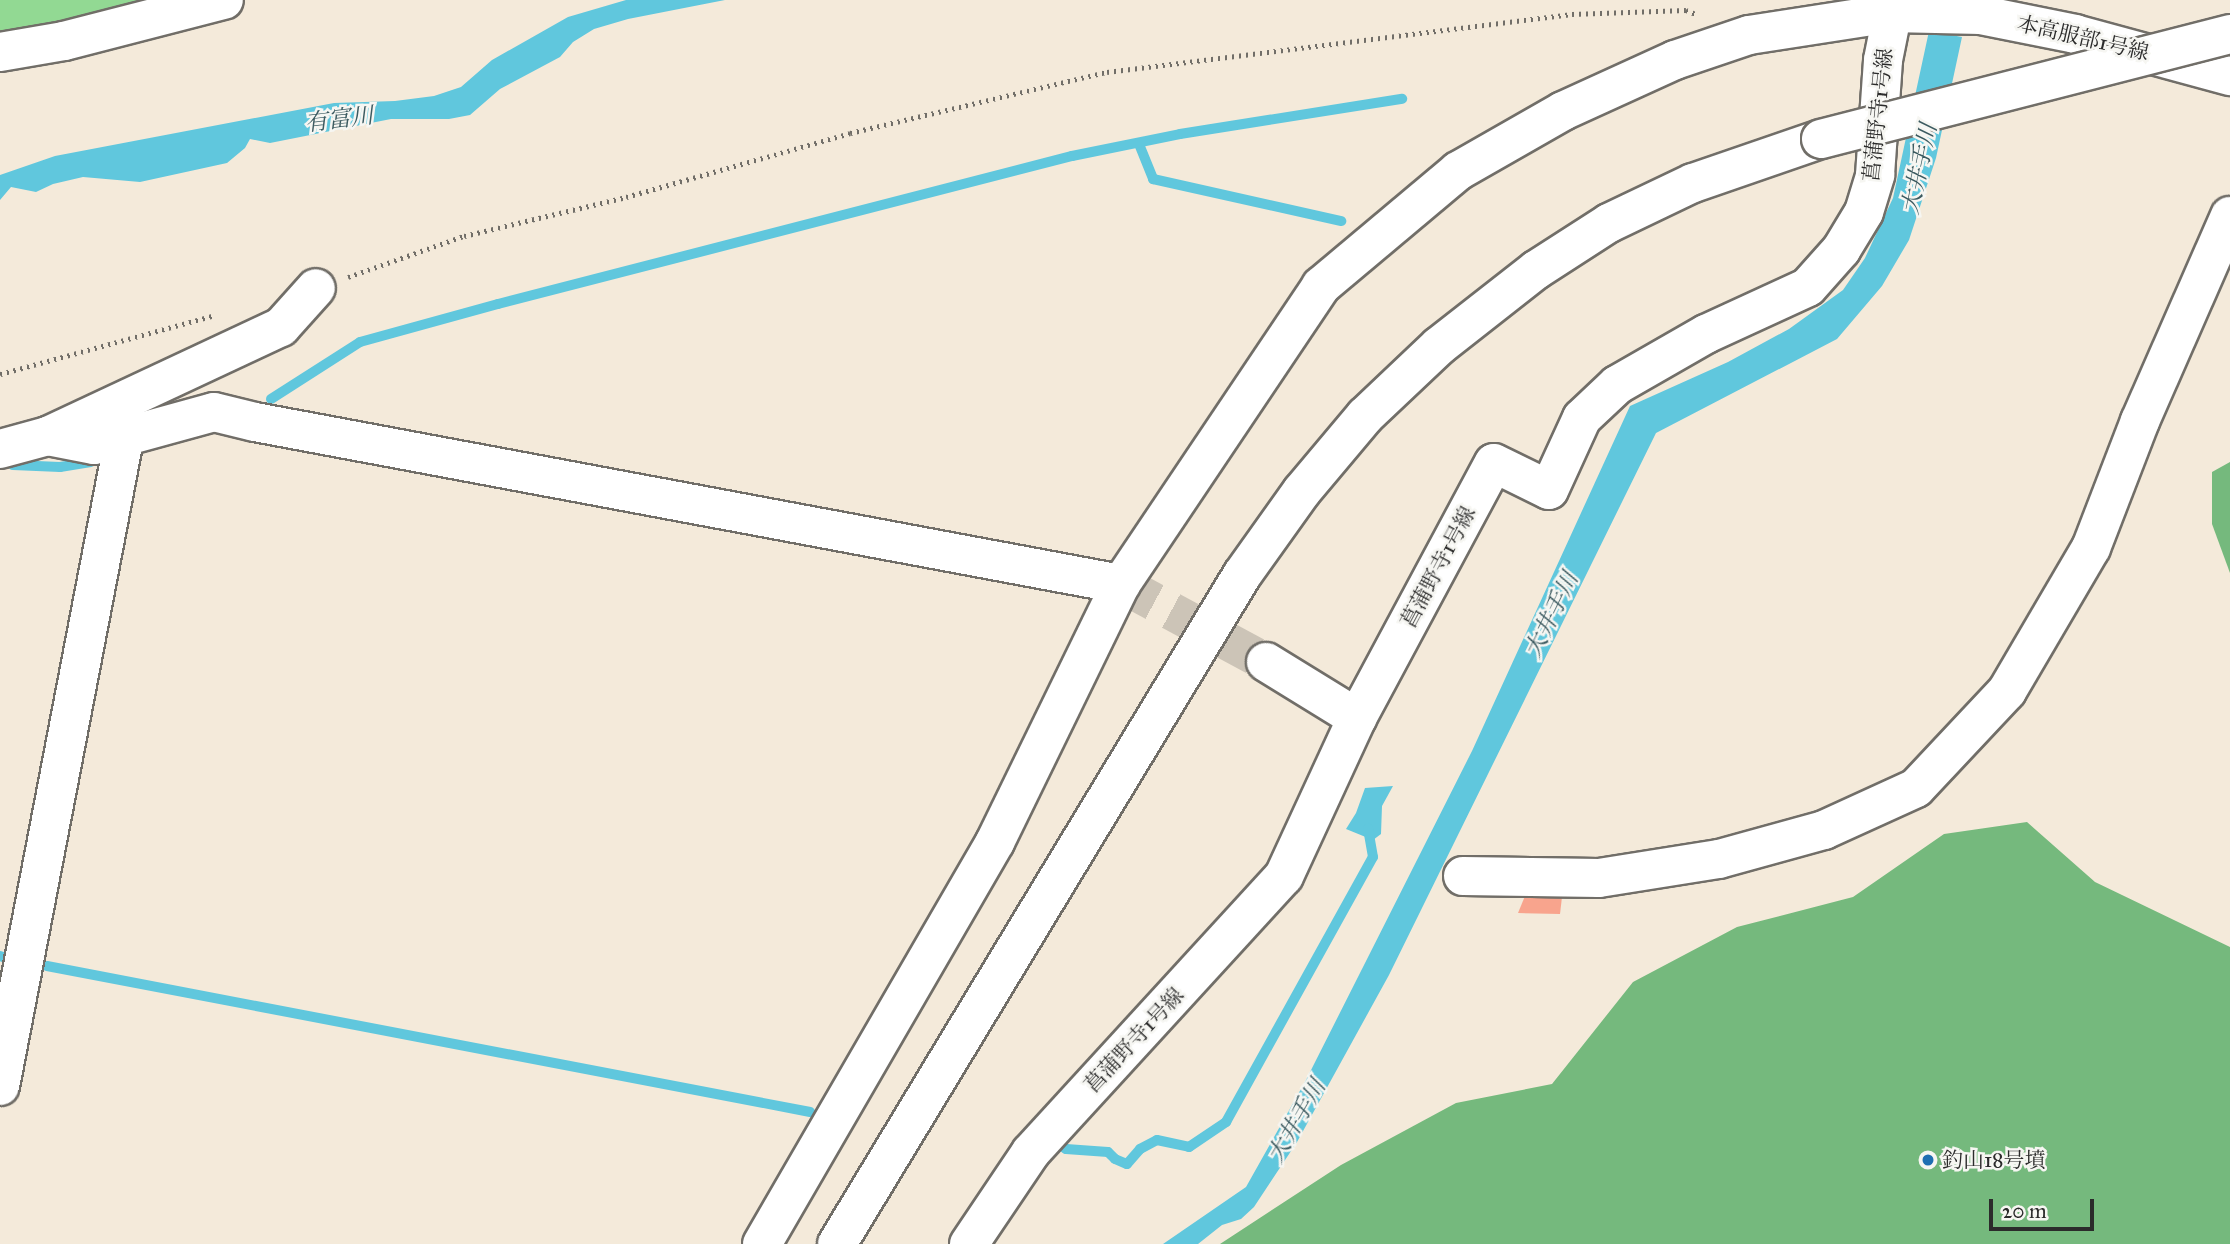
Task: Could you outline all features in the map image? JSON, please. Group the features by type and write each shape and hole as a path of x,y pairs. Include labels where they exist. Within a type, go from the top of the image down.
{"main road":[{"path":"0,52 64,41 224,0"},
{"name":"本高服部1号線","path":"762,1244 995,842 1121,584 1321,286 1458,171 1563,111 1675,60 1749,35 1893,6 1981,15 2075,34 2230,76"},
{"name":"菖蒲野寺1号線","path":"969,1244 1031,1152 1284,876 1357,718 1494,463 1549,490 1583,418 1617,385 1706,334 1808,286 1841,250 1864,212 1875,175 1882,71 1893,6"},
{"path":"860,1244 1260,587 1320,502 1384,430 1454,362 1552,285 1703,201 1824,150 2230,34"},
{"path":"837,1244 1242,575 1302,491 1365,416 1450,337 1536,270 1609,223 1693,183 2230,55"},
{"path":"1463,876 1599,878 1719,859 1825,830 1916,788 2007,691 2091,548 2140,421 2230,216"},
{"path":"0,449 48,436 281,327 316,288"},
{"path":"48,436 94,444 124,439 214,412 283,428 1121,584"},
{"path":"0,1086 124,439"},
{"path":"1266,662 1357,718"}],"path":[{"path":"316,288 464,236 626,197 850,133 1107,72 1572,14 1686,10 1698,15"},
{"path":"0,374 222,314"}],"green space":[{"path":"0,0 186,0 0,42"},
{"path":"2230,462 2230,573 2212,524 2212,472"},
{"path":"2027,822 2095,882 2230,947 2230,1244 1220,1244 1341,1165 1456,1103 1552,1084 1633,982 1737,927 1853,897 1944,834"}],"water":[{"name":"有富川","path":"626,0 725,0 628,19 594,29 573,42 560,57 500,89 470,115 449,119 391,119 270,143 250,139 245,148 227,163 140,182 83,177 53,184 36,192 11,187 0,200 0,175 55,156 334,103 395,101 434,96 461,87 492,60 568,17"},
{"name":"大井手川","path":"1929,31 1962,37 1936,158 1909,240 1882,286 1837,339 1656,433 1389,975 1297,1142 1254,1207 1241,1219 1222,1225 1198,1244 1163,1244 1246,1187 1306,1080 1472,751 1630,406 1728,362 1789,329 1843,290 1865,258 1893,198"},
{"path":"1393,786 1382,806 1381,834 1373,840 1346,829 1356,813 1365,788"}],"building":[{"path":"1525,896 1562,897 1560,914 1518,913"}],"waterway":[{"path":"271,399 360,342 498,304 1072,156 1180,134 1402,99"},
{"path":"1139,144 1153,179 1341,221"},
{"path":"13,465 60,467 91,462"},
{"path":"1060,1145 1066,1149 1108,1152 1115,1159 1127,1164 1140,1149 1157,1140 1189,1147 1226,1122 1373,857 1368,828"},
{"path":"47,966 810,1112"}],"tunnel":[{"path":"1121,584 1266,662"}],"place":[{"name":"釣山18号墳","path":"1928,1160"}]}
